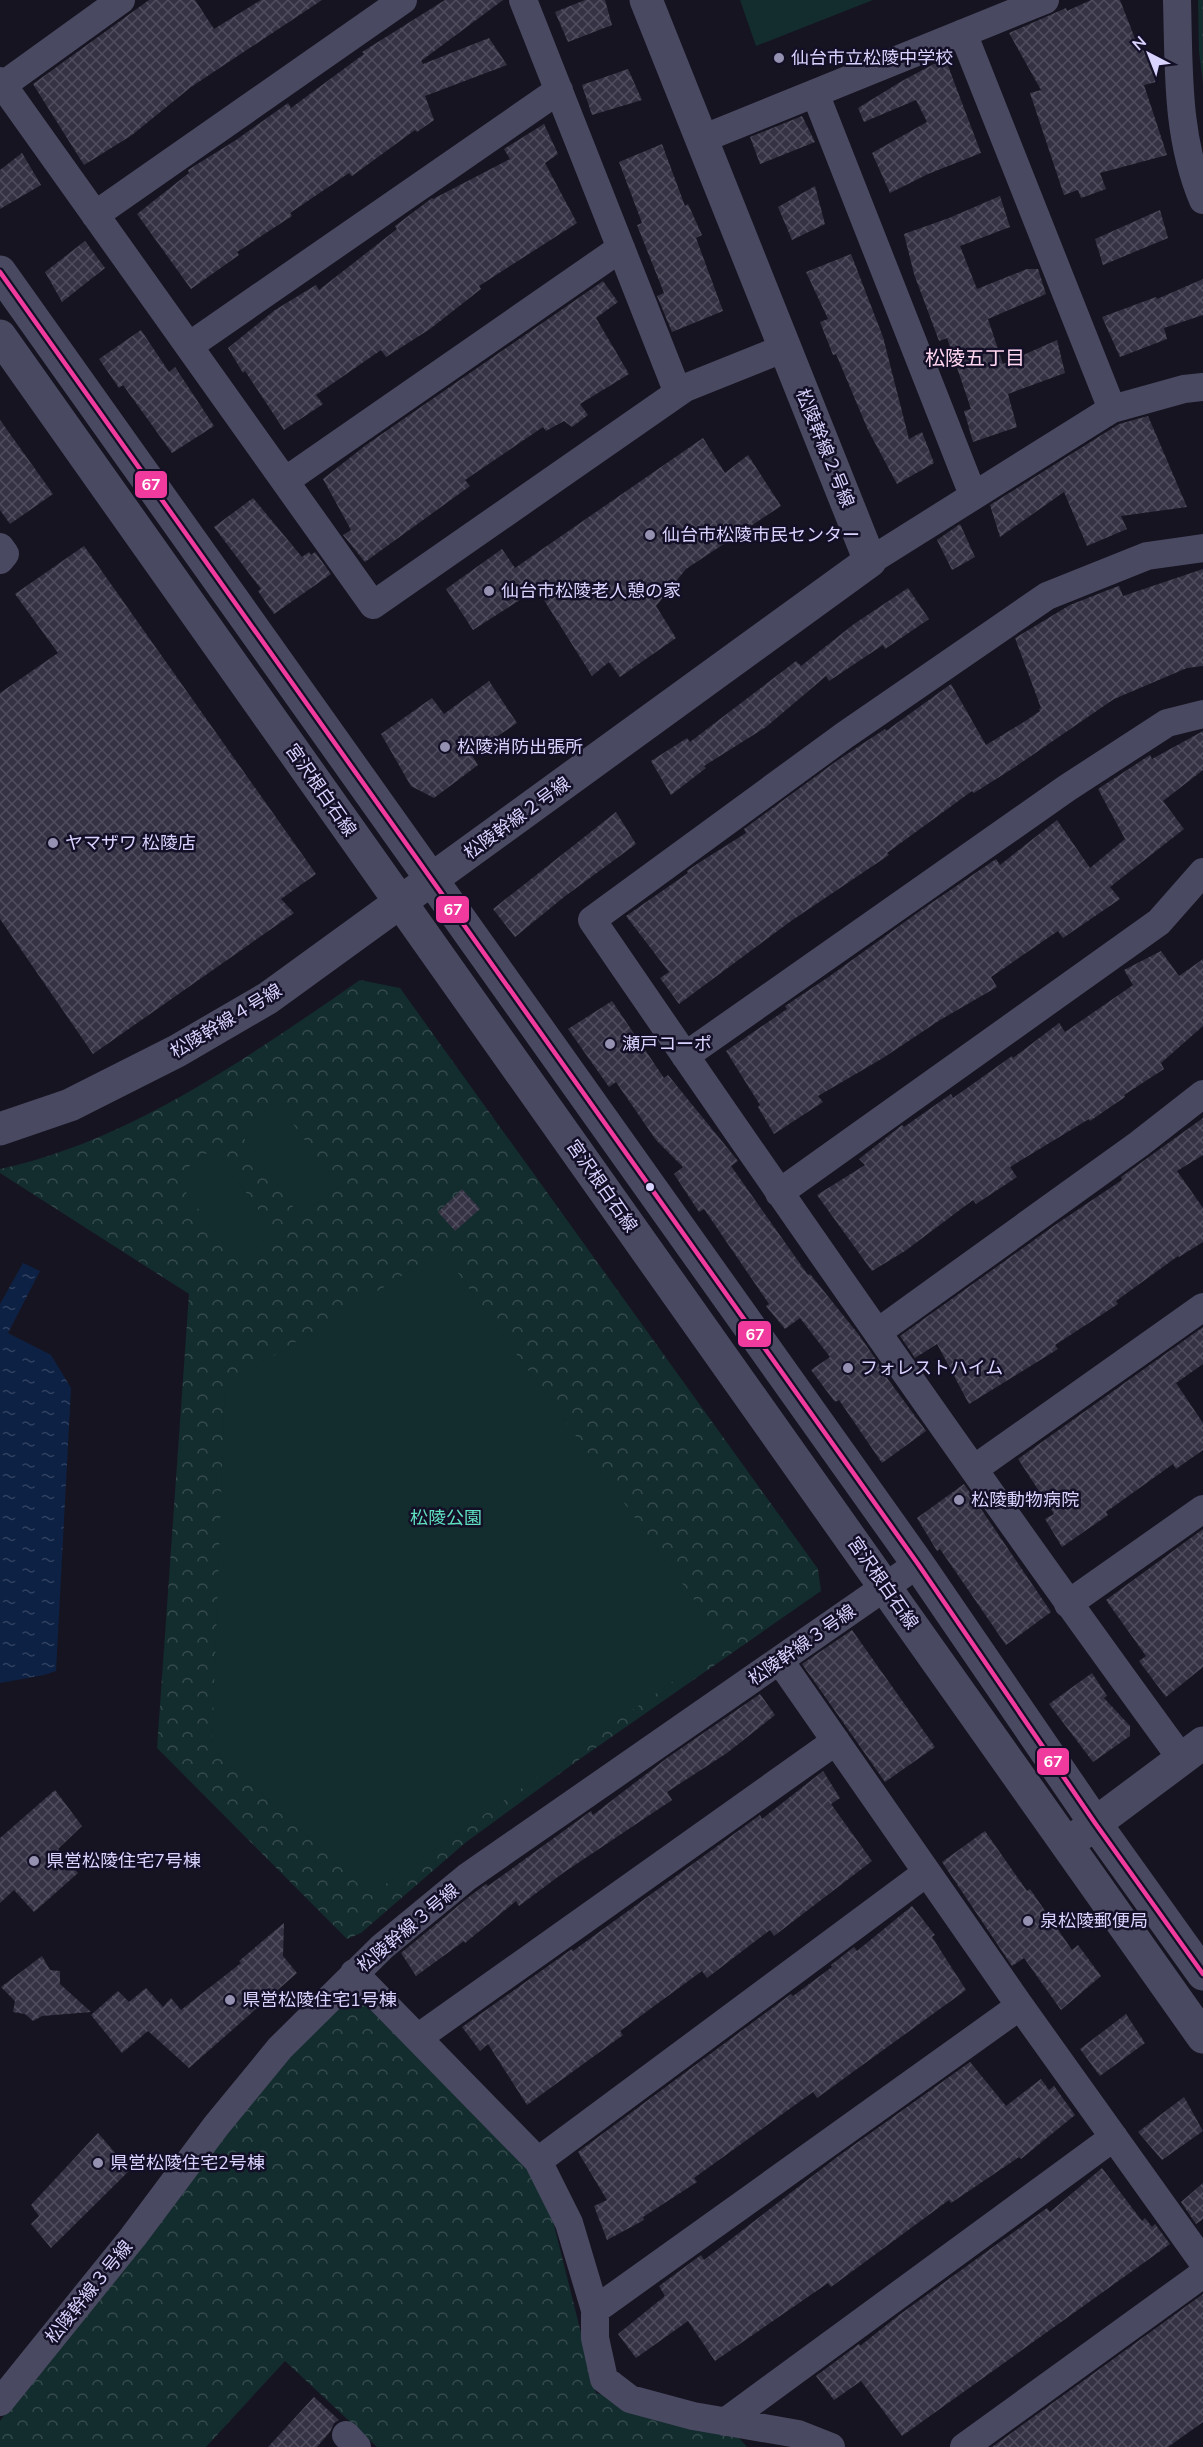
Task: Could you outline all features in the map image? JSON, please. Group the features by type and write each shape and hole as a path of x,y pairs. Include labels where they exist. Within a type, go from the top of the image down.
{"street":[{"path":"121,0 1,83 373,605 678,393 785,348"},
{"path":"95,215 403,0"},
{"path":"523,0 678,393"},
{"name":"松陵幹線２号線","path":"433,879 870,561 646,0"},
{"path":"702,139 1045,0"},
{"path":"1177,0 1181,122 1197,186 1203,200"},
{"path":"963,33 1112,409"},
{"path":"189,346 559,90"},
{"path":"815,93 973,495"},
{"path":"285,481 621,248"},
{"path":"0,272 918,1564 1095,1823 1203,1974"},
{"name":"宮沢根白石線","path":"0,336 1203,2037"},
{"path":"870,561 1112,409 1184,389 1203,387"},
{"path":"0,547 5,554 0,560"},
{"path":"1066,1845 1192,1750 1068,1604 779,1193 592,920 845,735 1047,596 1147,556 1203,548"},
{"path":"685,1056 1067,788 1167,723 1203,714"},
{"path":"779,1193 1159,922 1203,872"},
{"name":"松陵幹線４号線","path":"0,1129 70,1105 177,1051 268,998 433,879"},
{"path":"878,1332 1139,1144 1203,1094"},
{"path":"974,1469 1203,1307"},
{"path":"1068,1604 1203,1509"},
{"name":"松陵幹線３号線","path":"0,2402 133,2237 216,2126 280,2048 382,1947 467,1877 918,1564"},
{"path":"780,1661 926,1873 1203,2262"},
{"path":"419,2037 836,1741"},
{"path":"538,2161 926,1873"},
{"path":"354,1973 538,2161 569,2223 595,2310 595,2338 604,2379 630,2399 693,2416 798,2434 831,2447"},
{"path":"595,2310 1020,2006"},
{"path":"725,2422 1114,2137"},
{"path":"964,2447 1203,2274"}],"green space":[{"path":"740,0 873,0 756,46"},
{"path":"1198,0 1203,0 1203,83 1199,52"},
{"name":"松陵公園","path":"360,980 400,988 818,1569 821,1591 577,1761 465,1843 361,1933 347,1939 157,1748 189,1294 0,1173 0,1169 49,1156 143,1117 233,1065"},
{"path":"277,1102 339,1187 300,1216 238,1130"},
{"path":"214,1148 276,1234 237,1262 175,1177"},
{"path":"442,1251 726,1644 370,1895 212,1748 225,1386"},
{"path":"354,1973 538,2161 596,2393 725,2422 747,2447 377,2447 285,2361 206,2447 0,2447 0,2421 133,2237"}],"water":[{"path":"23,1263 40,1271 8,1333 51,1355 71,1388 56,1671 0,1683 0,1304"}],"building":[{"path":"149,0 195,0 214,29 261,0 322,0 191,87 132,135 84,165 33,84"},
{"path":"445,0 503,0 421,61 423,64 489,38 507,65 425,96 434,120 417,132 415,130 352,176 349,173 290,213 292,216 237,252 239,255 191,289 137,214 189,173 188,170 288,103 291,108 364,54 362,52"},
{"path":"585,0 605,0 612,25 568,42 555,12"},
{"path":"1091,0 1120,0 1139,49 1145,47 1156,82 1144,85 1167,155 1100,173 1106,189 1081,198 1078,190 1064,195 1030,93 1041,90 1009,33 1066,8 1067,11"},
{"path":"945,58 981,153 928,174 890,193 872,153 927,122 916,100 864,122 858,108"},
{"path":"628,69 642,100 592,115 582,85"},
{"path":"802,116 815,142 760,164 750,137"},
{"path":"544,124 558,154 545,163 577,223 479,286 481,289 430,329 386,357 381,350 316,395 323,404 284,430 228,348 275,310 316,285 319,290 397,229 395,226 432,198 510,159 504,149"},
{"path":"662,144 685,206 688,204 702,235 696,238 723,311 672,332 657,296 664,293 637,225 642,223 619,162"},
{"path":"22,153 41,185 0,209 0,170"},
{"path":"815,186 825,224 792,240 778,207"},
{"path":"1000,196 1010,227 960,246 977,289 1027,269 1038,269 1046,294 988,319 1003,364 1057,340 1065,373 1008,394 1017,427 973,442 964,411 971,409 947,338 939,341 914,274 904,234"},
{"path":"1160,210 1168,238 1103,265 1095,239"},
{"path":"85,241 105,268 62,302 45,272"},
{"path":"851,254 883,337 909,439 922,432 934,463 897,484 868,430 836,354 833,355 820,322 828,319 806,272"},
{"path":"1203,279 1203,315 1164,328 1167,339 1120,357 1102,317 1156,297 1157,299"},
{"path":"603,281 618,302 596,318 629,374 580,404 588,415 572,427 564,421 546,431 543,427 465,480 470,486 365,562 343,535 351,530 323,479 366,445"},
{"path":"141,330 169,372 175,367 214,426 172,453 123,385 119,388 99,359"},
{"path":"1148,416 1187,507 1121,516 1127,529 1087,546 1064,492 1000,537 990,505 1119,424"},
{"path":"0,420 53,494 10,524 0,510"},
{"name":"仙台市松陵市民センター","path":"703,438 725,473 748,455 781,506 686,569 656,606 676,638 620,677 609,662 592,676 537,589 473,630 446,589 502,549 515,568"},
{"path":"253,498 302,557 309,552 311,555 315,552 331,574 274,614 258,591 261,589 214,527"},
{"path":"960,524 975,557 952,570 937,540"},
{"path":"84,546 316,874 281,899 294,913 93,1054 0,919 0,693 58,653 15,594"},
{"path":"1203,569 1203,666 1187,668 1114,699 1015,767 974,793 972,791 887,853 889,855 791,921 679,1004 660,978 669,972 626,916 688,873 687,871 697,864 746,833 744,829 838,760 885,729 886,731 951,684 986,745 1027,720 1041,708 1015,638 1070,605 1108,590 1119,586 1123,596"},
{"path":"908,588 929,619 885,649 883,645 829,681 826,676 766,727 704,766 706,768 671,795 651,761 687,738 690,742 796,661 801,666 854,624"},
{"path":"489,681 517,723 471,754 478,765 434,798 411,786 381,734 432,698 444,714"},
{"path":"1203,731 1203,770 1163,801 1184,829 1110,887 1120,899 1063,938 1058,931 991,977 997,987 818,1096 823,1102 774,1134 758,1107 760,1105 726,1051 787,1009 785,1006 996,859 1000,865 1057,820 1090,868 1125,839 1098,789 1150,755 1152,759"},
{"path":"616,812 636,844 564,897 515,937 493,909"},
{"path":"1161,951 1179,976 1203,959 1203,1026 1161,1063 1164,1069 1090,1121 1089,1119 1010,1167 1017,1177 976,1204 973,1200 905,1251 872,1271 817,1195 865,1165 859,1159 902,1125 904,1127 951,1094 953,1098 1012,1056 1013,1058 1059,1023 1065,1032 1133,985 1124,970"},
{"path":"612,1001 664,1078 668,1075 738,1161 731,1166 808,1275 810,1274 859,1335 926,1431 882,1463 839,1400 835,1402 811,1370 830,1357 800,1318 785,1329 766,1306 769,1304 704,1209 699,1212 674,1174 683,1167 656,1140 616,1082 609,1087 568,1029"},
{"path":"1203,1118 1203,1155 1177,1171 1203,1208 1203,1242 1178,1256 1116,1301 1118,1304 1055,1345 1058,1349 969,1404 937,1344 915,1358 900,1336 1122,1180 1121,1177"},
{"path":"462,1189 480,1209 455,1231 438,1212"},
{"path":"1203,1327 1203,1364 1176,1383 1203,1423 1203,1450 1176,1469 1173,1464 1106,1512 1108,1515 1062,1547 1045,1519 1054,1514 1018,1459"},
{"path":"964,1484 1051,1612 1006,1645 940,1549 937,1551 917,1518"},
{"path":"1203,1529 1203,1667 1166,1697 1139,1661 1146,1656 1106,1600"},
{"path":"852,1630 935,1747 885,1782 802,1664"},
{"path":"1092,1673 1107,1696 1104,1698 1130,1726 1130,1736 1093,1762 1049,1704"},
{"path":"760,1694 775,1715 727,1753 667,1792 672,1800 563,1873 519,1906 516,1901 465,1943 464,1941 416,1976 401,1953 470,1896 486,1884 488,1886 591,1811 593,1815 667,1758"},
{"path":"823,1771 840,1798 831,1804 872,1861 774,1936 770,1930 707,1978 702,1971 620,2031 623,2035 527,2105 488,2044 480,2051 462,2027 572,1949 573,1951 760,1815 762,1819"},
{"name":"県営松陵住宅7号棟","path":"55,1790 82,1826 58,1849 78,1873 34,1912 14,1890 0,1903 0,1838"},
{"path":"985,1831 1027,1891 1030,1889 1072,1950 1078,1945 1101,1976 1061,2010 1024,1958 1012,1966 942,1862"},
{"path":"912,1906 935,1935 932,1937 966,1990 817,2098 813,2092 694,2178 697,2182 643,2217 644,2220 607,2240 594,2206 607,2200 578,2152 791,1994 793,1996 832,1967 831,1965 854,1947 857,1951"},
{"name":"県営松陵住宅1号棟","path":"284,1923 283,1956 297,1973 189,2068 148,2031 122,2053 91,2015 118,1991 129,2002 146,1988 163,2007 171,1998 181,2010 241,1963 239,1961"},
{"path":"42,1956 50,1970 60,1971 60,1984 91,2012 42,2016 33,2021 25,2014 13,2012 15,2001 1,1987"},
{"path":"1126,2014 1145,2043 1100,2076 1080,2049"},
{"path":"970,2062 1006,2106 1041,2079 1049,2090 1054,2086 1075,2115 1021,2159 1019,2157 951,2203 949,2200 831,2287 828,2283 715,2361 688,2321 636,2358 618,2334 665,2296 659,2286 701,2255 704,2260 837,2157"},
{"path":"1184,2097 1203,2131 1162,2160 1138,2132"},
{"path":"98,2133 130,2170 51,2248 31,2224 39,2216 31,2205"},
{"path":"1102,2168 1142,2221 1145,2218 1152,2227 1155,2224 1170,2244 902,2436 861,2381 834,2400 816,2376 1047,2208 1050,2212"},
{"path":"1203,2183 1203,2219 1196,2224 1181,2202"},
{"path":"1203,2294 1203,2422 1168,2447 992,2447"},
{"path":"314,2397 339,2420 334,2423 330,2432 317,2447 268,2447"}],"transit line":[{"name":"67","path":"0,272 918,1564 1095,1823 1203,1974"}],"place":[{"name":"仙台市立松陵中学校","path":"779,58"},
{"name":"仙台市松陵市民センター","path":"650,535"},
{"name":"仙台市松陵老人憩の家","path":"489,591"},
{"name":"松陵消防出張所","path":"445,747"},
{"name":"ヤマザワ 松陵店","path":"53,843"},
{"name":"瀬戸コーポ","path":"610,1044"},
{"name":"フォレストハイム","path":"848,1368"},
{"name":"松陵動物病院","path":"959,1500"},
{"name":"県営松陵住宅7号棟","path":"34,1861"},
{"name":"泉松陵郵便局","path":"1028,1921"},
{"name":"県営松陵住宅1号棟","path":"230,2000"},
{"name":"県営松陵住宅2号棟","path":"98,2163"}],"district":[{"name":"松陵五丁目","path":"975,358"}]}
